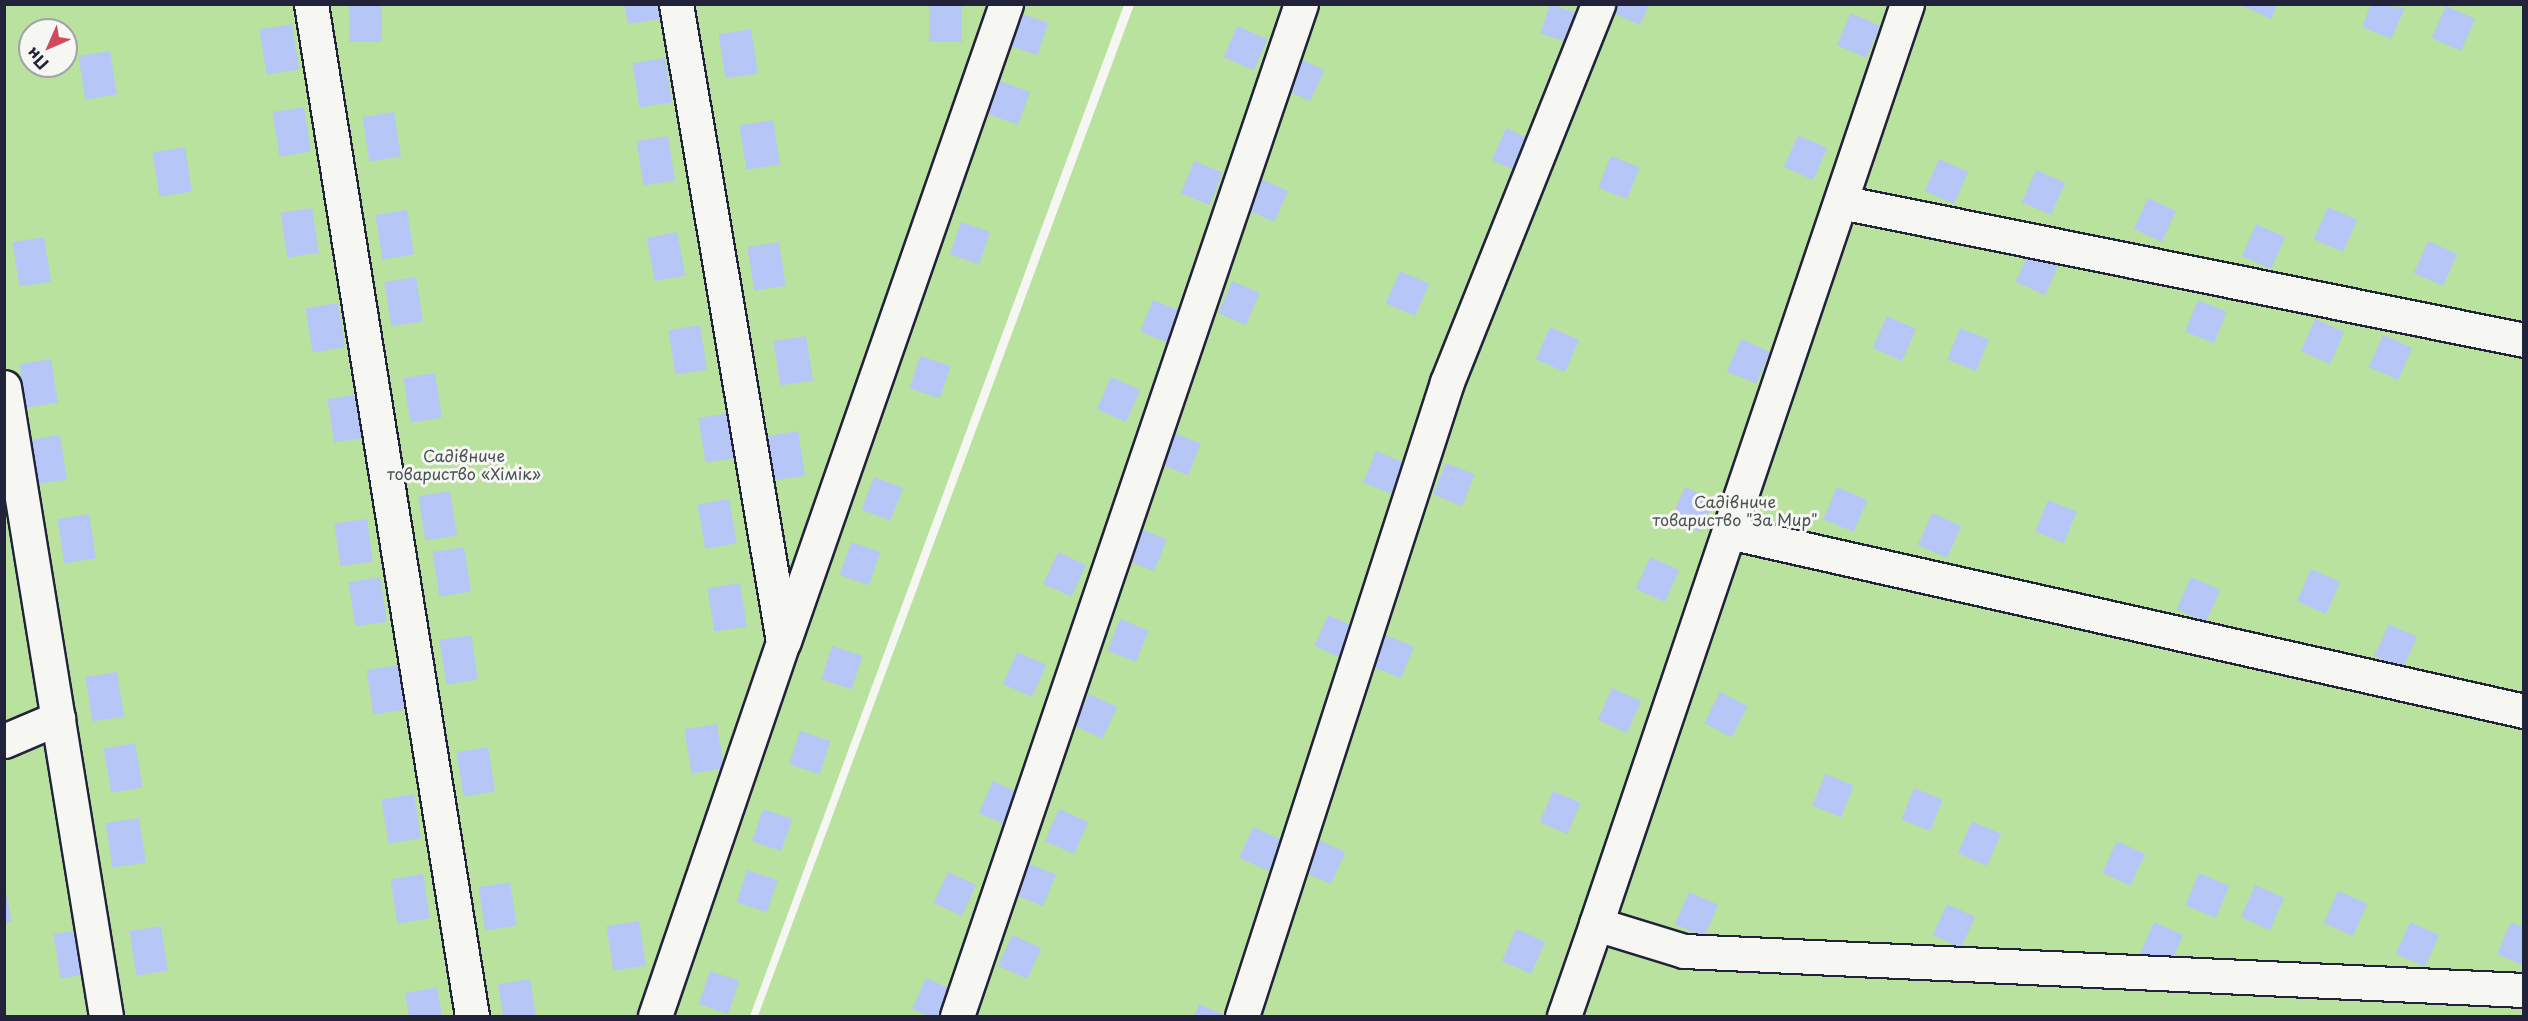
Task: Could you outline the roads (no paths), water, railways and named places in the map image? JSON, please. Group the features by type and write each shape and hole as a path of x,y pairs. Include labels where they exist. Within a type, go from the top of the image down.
{"street":[{"path":"311,4 472,1017"},
{"path":"676,4 783,642"},
{"path":"656,1017 783,642 1006,4"},
{"path":"957,1017 1301,4"},
{"path":"1242,1017 1447,382 1598,4"},
{"path":"1564,1017 1907,4"},
{"path":"1841,202 2523,340"},
{"path":"4,387 106,1017"},
{"path":"1729,532 2523,711"},
{"path":"4,741 58,718"},
{"path":"1596,924 1684,951 2523,990"}],"park label":[{"name":"Садівниче товариство «Хімік»","path":"464,464"},
{"name":"Садівниче товариство \"За Мир\"","path":"1735,510"}]}
